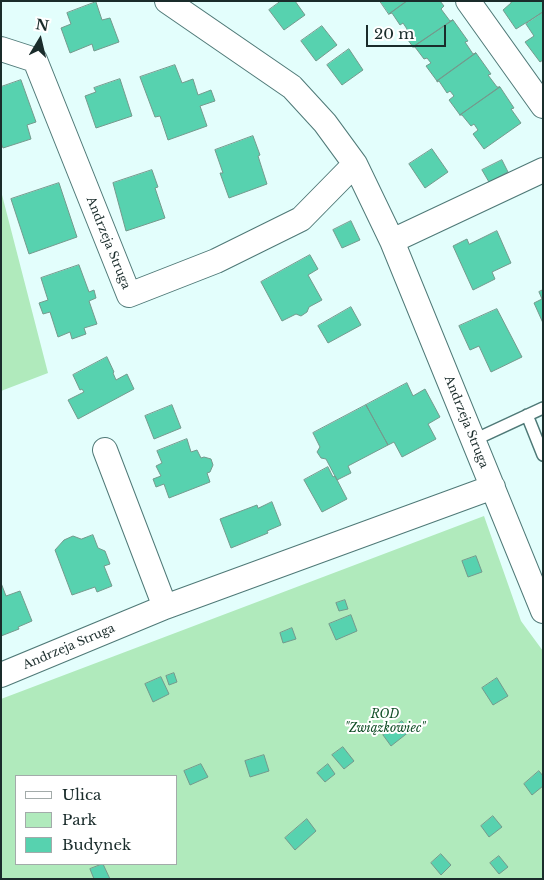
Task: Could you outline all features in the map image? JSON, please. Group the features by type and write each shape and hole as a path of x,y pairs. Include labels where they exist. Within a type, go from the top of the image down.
{"street":[{"path":"468,1 543,106"},
{"name":"Andrzeja Struga","path":"183,5 292,87 326,123 356,164 392,241 543,611"},
{"name":"Andrzeja Struga","path":"1,49 35,60 129,295 216,261 301,219 356,164"},
{"path":"392,241 543,170"},
{"path":"105,450 165,607"},
{"name":"Andrzeja Struga","path":"1,675 165,607 493,488"}],"lane":[{"path":"474,440 543,408"},
{"path":"527,415 543,455"}],"green space":[{"path":"1,191 48,373 1,391"},
{"name":"ROD \"Związkowiec\"","path":"484,516 521,621 543,651 543,879 1,879 1,699"}],"building":[{"path":"281,1 295,1 305,15 284,30 269,10"},
{"path":"380,1 407,1 389,14"},
{"path":"407,1 440,1 444,6 441,9 450,21 453,20 413,47 403,33 407,29 403,23 400,25 392,13 389,14"},
{"path":"510,1 543,1 543,12 516,29 503,10 511,3"},
{"path":"96,2 102,20 110,18 119,42 94,51 92,44 70,53 61,28 71,24 67,13"},
{"path":"543,12 543,60 540,62 525,42 534,36 526,24"},
{"path":"453,20 468,41 465,42 473,54 476,53 437,81 426,66 431,63 427,58 424,59 413,47"},
{"path":"322,26 337,45 316,61 301,41"},
{"path":"349,49 363,70 342,85 327,65"},
{"path":"476,53 491,74 488,75 497,87 500,87 460,115 449,100 454,96 450,91 447,93 439,81 437,81"},
{"path":"175,65 182,83 193,79 198,95 211,90 215,101 200,106 207,126 168,140 160,116 155,117 140,77"},
{"path":"120,79 132,116 96,128 85,96 96,92 94,88"},
{"path":"21,80 36,122 27,125 31,139 3,148 1,143 1,87"},
{"path":"500,87 514,108 511,109 521,123 484,149 473,134 478,130 474,124 471,126 460,115"},
{"path":"253,136 267,184 229,198 220,173 223,173 215,150"},
{"path":"432,149 448,172 425,188 409,164"},
{"path":"502,160 508,172 489,182 482,170"},
{"path":"152,170 158,187 155,188 165,218 126,231 113,183"},
{"path":"59,183 77,237 29,254 11,199"},
{"path":"351,221 360,240 342,248 333,230"},
{"path":"497,231 511,263 492,272 495,279 473,290 453,246 467,239 469,244"},
{"path":"310,255 318,269 308,275 322,300 309,307 307,312 301,316 296,314 282,321 261,282"},
{"path":"79,265 89,292 94,290 96,298 89,301 97,324 84,328 86,334 72,339 70,332 58,337 50,312 43,314 39,303 48,300 41,278"},
{"path":"543,290 543,323 534,303 542,299 539,292"},
{"path":"351,307 361,325 328,343 318,326"},
{"path":"497,309 522,357 491,372 479,346 470,350 459,326"},
{"path":"107,357 116,380 127,374 134,389 78,419 68,400 84,392 82,389 80,390 73,375"},
{"path":"407,383 413,396 425,389 440,417 428,424 436,439 402,457 394,442 388,445 366,405"},
{"path":"172,405 181,428 154,439 145,416"},
{"path":"366,405 388,445 348,466 351,473 337,480 326,459 321,458 317,452 320,447 313,433"},
{"path":"187,439 191,452 197,450 201,458 211,459 213,465 210,472 207,473 210,482 169,498 164,484 156,487 153,479 161,476 156,466 162,463 157,451"},
{"path":"328,467 347,499 322,512 304,480"},
{"path":"272,502 281,525 267,531 268,533 231,548 220,519 257,505 258,508"},
{"path":"93,535 98,548 105,551 110,564 104,566 112,586 97,592 95,587 72,595 55,550 64,540 73,536 81,539"},
{"path":"476,556 482,572 468,577 462,561"},
{"path":"1,583 6,596 20,591 32,621 18,627 19,629 1,636"},
{"path":"345,600 348,609 339,611 336,603"},
{"path":"351,615 357,631 336,640 329,624"},
{"path":"292,628 296,639 283,643 280,633"},
{"path":"174,673 177,682 169,685 166,676"},
{"path":"161,677 169,694 153,702 145,684"},
{"path":"497,678 508,696 493,705 482,688"},
{"path":"402,721 410,731 391,746 383,735"},
{"path":"343,747 354,761 344,769 332,755"},
{"path":"264,755 269,771 250,777 245,761"},
{"path":"201,764 208,777 190,785 184,771"},
{"path":"328,764 335,774 325,782 317,773"},
{"path":"539,771 543,776 543,786 532,795 524,784"},
{"path":"493,816 502,827 489,837 481,826"},
{"path":"307,819 316,831 295,850 285,838"},
{"path":"441,854 451,865 441,875 431,863"},
{"path":"499,856 508,867 499,874 490,863"},
{"path":"103,865 110,879 94,879 90,869"}]}
